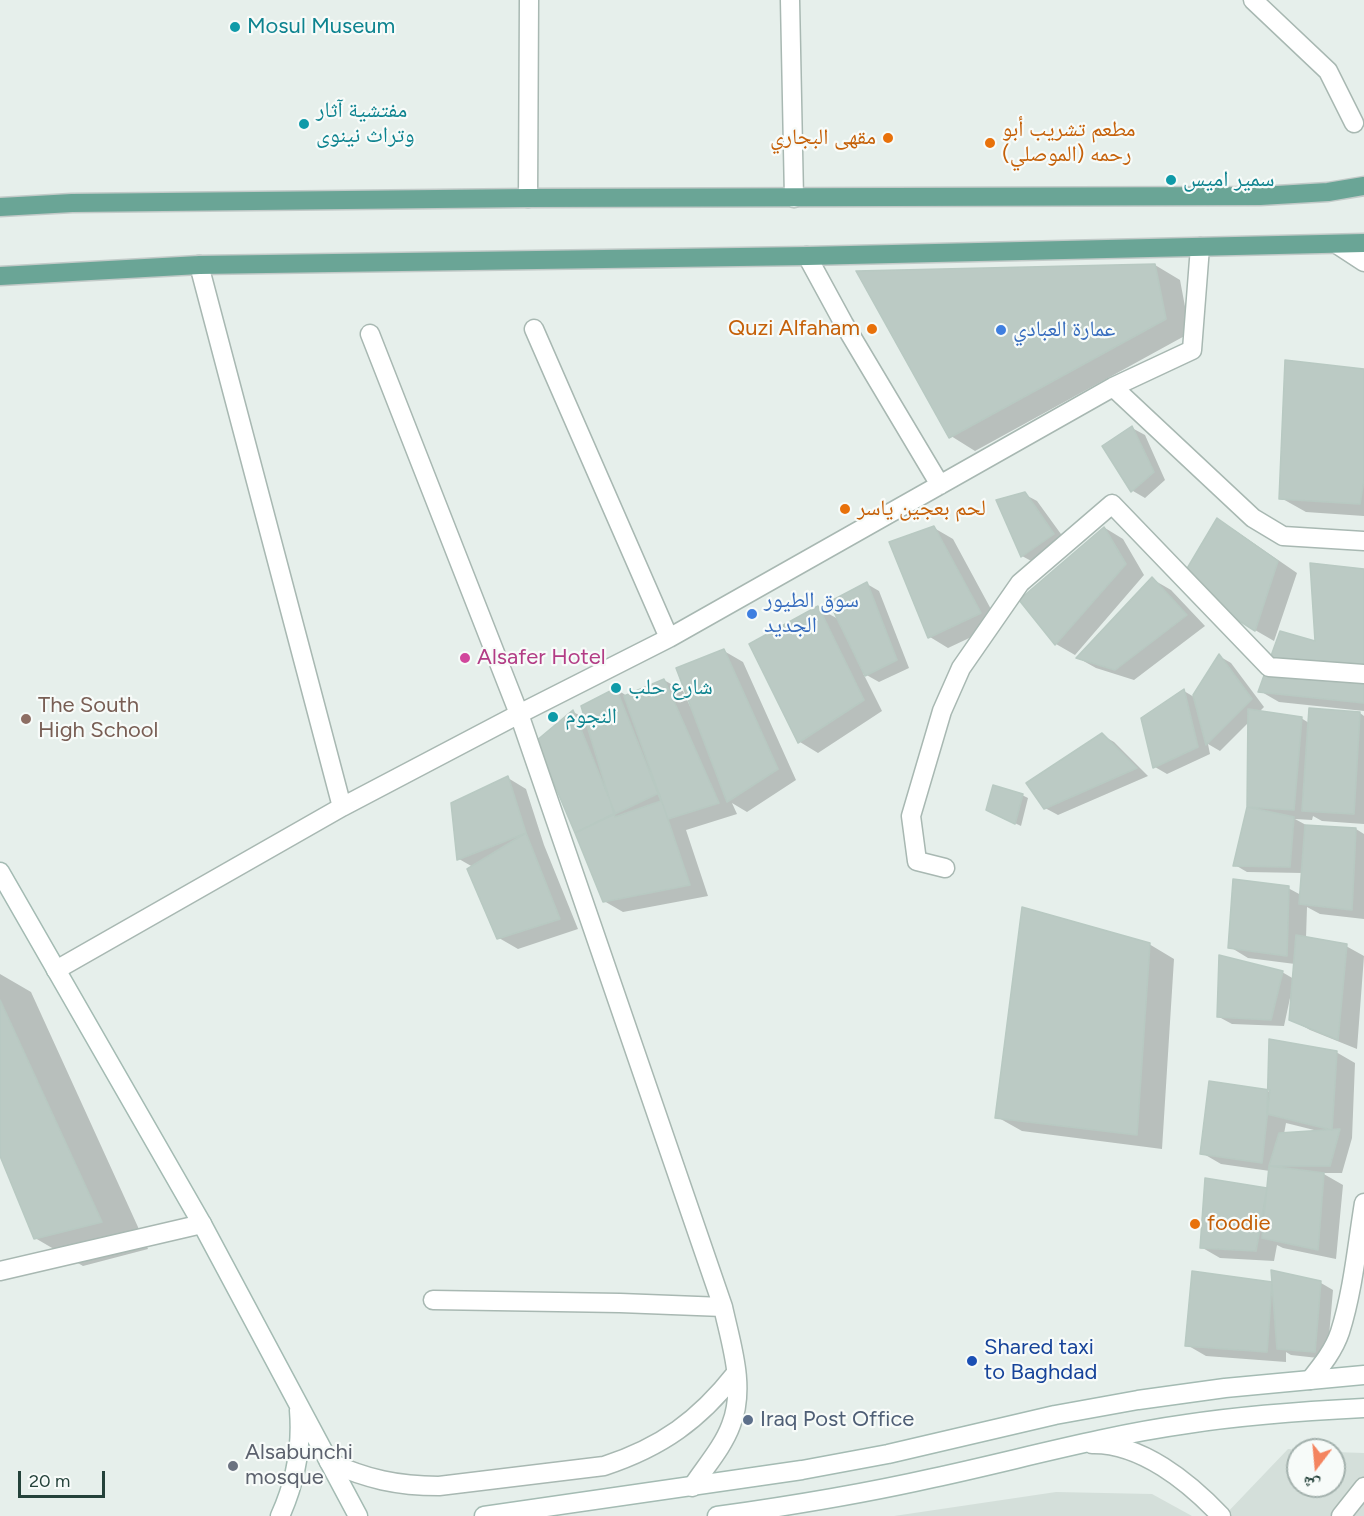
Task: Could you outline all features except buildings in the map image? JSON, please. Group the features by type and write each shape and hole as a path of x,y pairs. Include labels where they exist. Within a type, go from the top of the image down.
{"main road":[{"path":"0,207 72,203 528,198 1260,196 1328,192 1364,186"},
{"path":"0,276 199,266 807,256 1364,243"}],"street":[{"path":"528,198 529,0"},
{"path":"790,0 794,198"},
{"path":"1253,0 1328,70 1353,123"},
{"path":"1338,245 1364,262"},
{"path":"56,970 342,807 669,638 1113,387 1192,350 1200,248"},
{"path":"807,256 844,324 940,485"},
{"path":"199,266 342,807"},
{"path":"534,329 669,638"},
{"path":"370,334 519,714 723,1307 736,1373 738,1390 736,1408 732,1425 724,1440 692,1486"},
{"path":"1113,387 1253,518 1283,536 1364,541"},
{"path":"945,868 917,861 911,816 942,711 961,668 1020,583 1112,504 1269,667 1364,674"},
{"path":"0,872 202,1224 358,1516"},
{"path":"1310,1380 1329,1355 1339,1334 1348,1300 1364,1203"},
{"path":"0,1270 202,1224"},
{"path":"433,1300 620,1302 723,1307"},
{"path":"329,1461 368,1478 388,1483 422,1486 439,1486 604,1466 639,1454 678,1431 706,1408 736,1373"},
{"path":"484,1516 802,1470 877,1456 1055,1415 1138,1400 1225,1388 1364,1376"},
{"path":"280,1516 293,1479 298,1454 300,1428 298,1404"},
{"path":"717,1516 833,1498 921,1481 1075,1445 1186,1424 1364,1407"},
{"path":"1075,1445 1106,1444 1132,1451 1162,1467 1190,1487 1221,1516"},
{"path":"1341,1516 1364,1487"}],"shaded area":[{"path":"1286,1451 1286,1498 1346,1498 1346,1452 1364,1453 1364,1516 1224,1516"},
{"path":"1056,1492 1152,1494 1192,1516 894,1516"}],"place":[{"name":"Mosul Museum","path":"235,27"},
{"name":"مفتشية آثار وتراث نينوى","path":"304,124"},
{"name":"مقهى البجاري","path":"888,138"},
{"name":"مطعم تشريب أبو رحمه (الموصلي)","path":"990,143"},
{"name":"سمير اميس","path":"1171,180"},
{"name":"Quzi Alfaham","path":"872,329"},
{"name":"عمارة العبادي","path":"1001,330"},
{"name":"لحم بعجين ياسر","path":"845,509"},
{"name":"سوق الطيور الجديد","path":"752,614"},
{"name":"Alsafer Hotel","path":"465,658"},
{"name":"شارع حلب","path":"616,688"},
{"name":"النجوم","path":"553,717"},
{"name":"The South High School","path":"26,719"},
{"name":"foodie","path":"1195,1224"},
{"name":"Shared taxi to Baghdad","path":"972,1361"},
{"name":"Iraq Post Office","path":"748,1420"},
{"name":"Alsabunchi mosque","path":"233,1466"}]}
